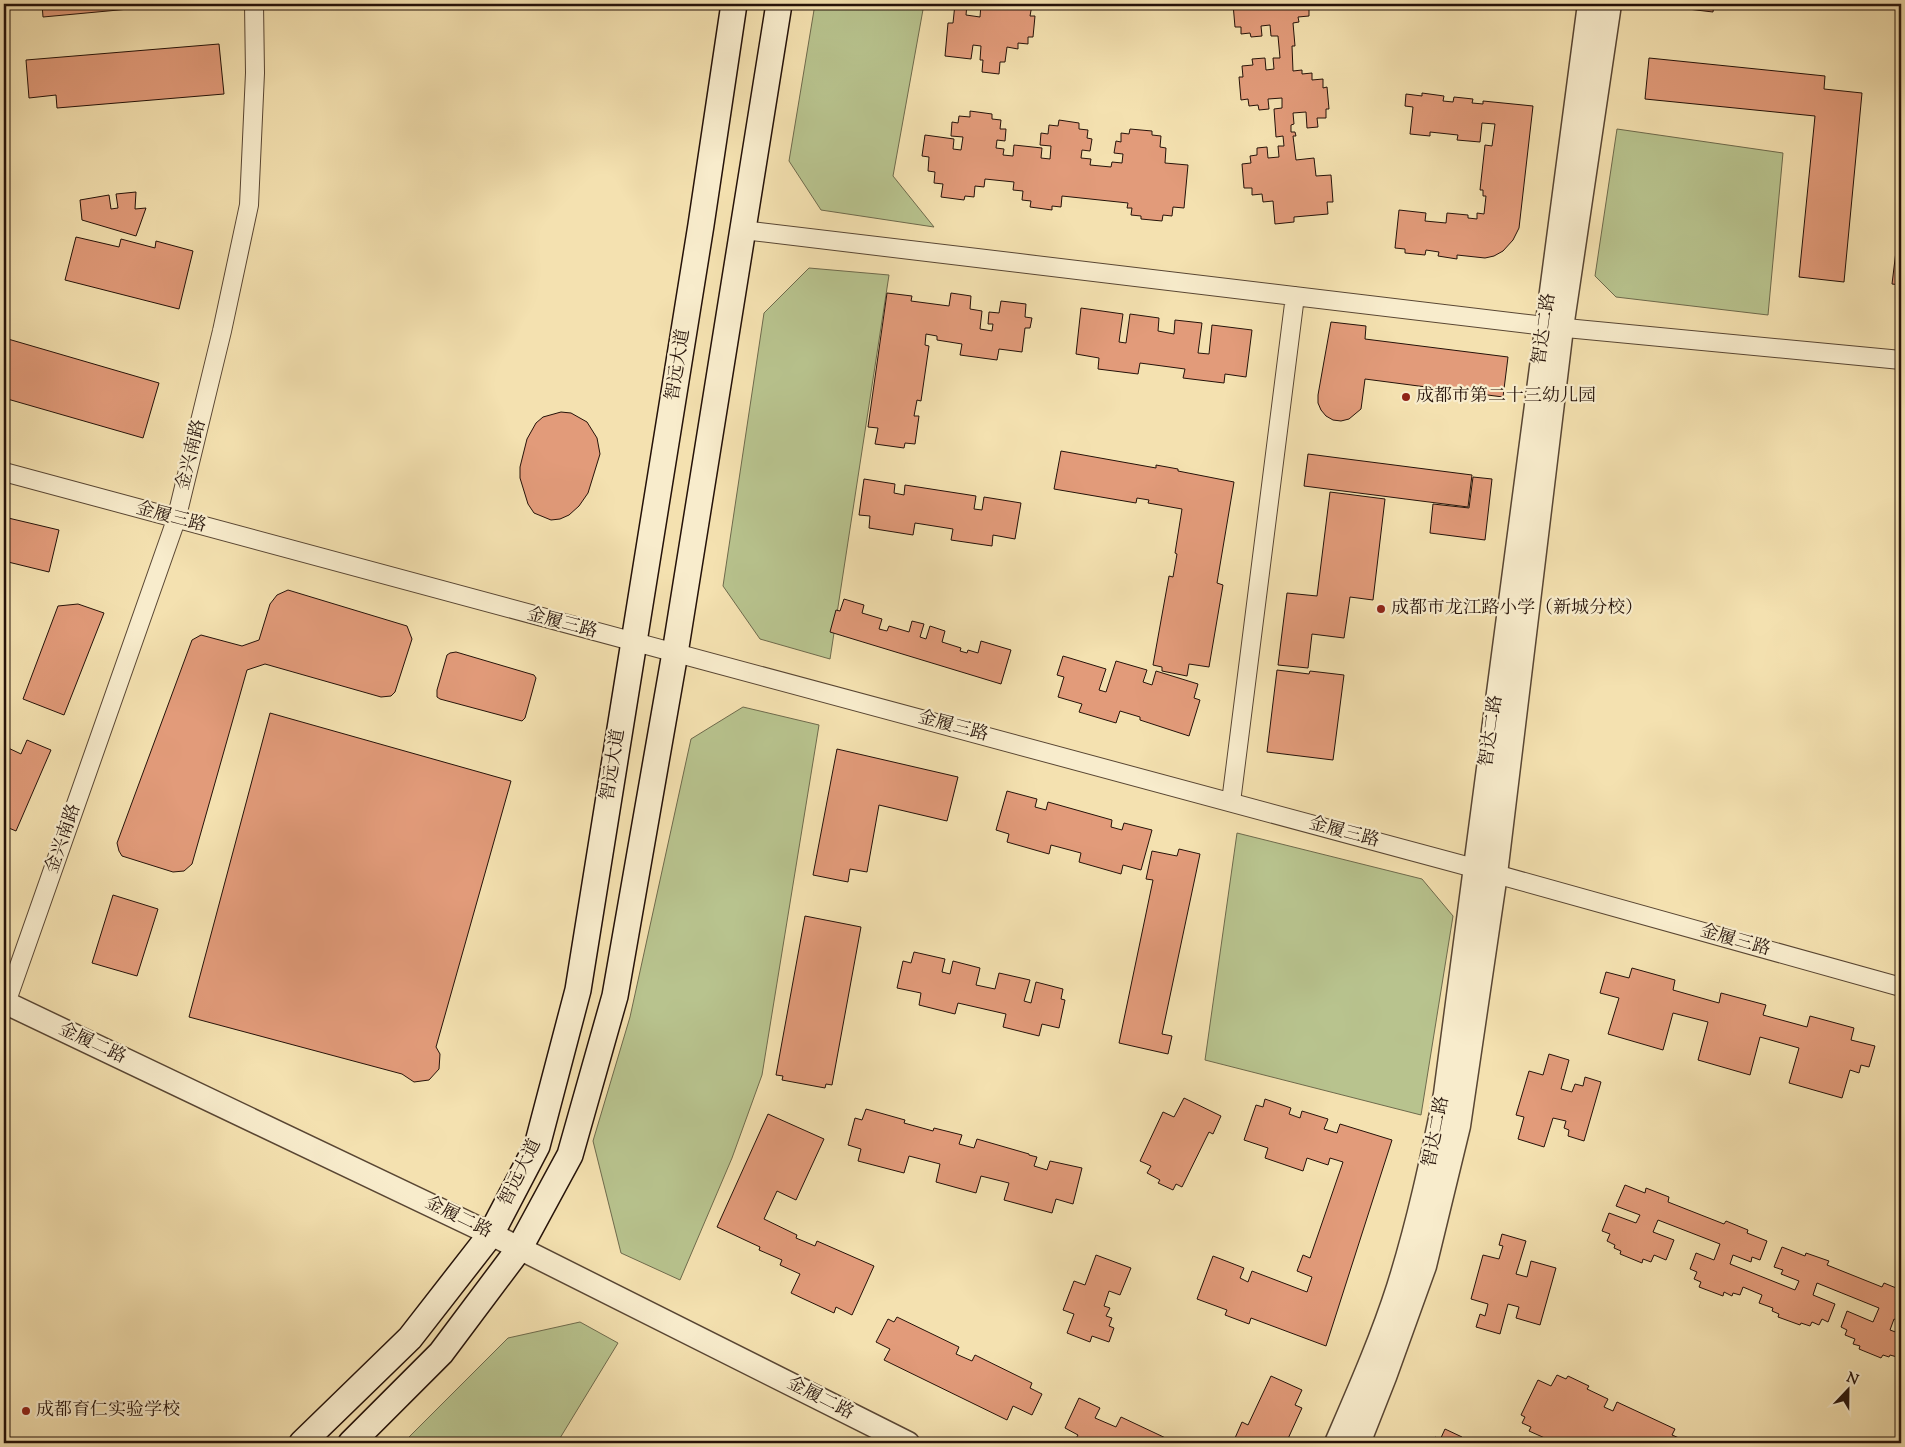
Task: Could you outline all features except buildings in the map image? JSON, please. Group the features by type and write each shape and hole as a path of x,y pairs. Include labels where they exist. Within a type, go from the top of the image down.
{"main road":[{"name":"智远大道","path":"302,1443 410,1338 491,1234 537,1146 578,990 701,225 734,4"},
{"name":"智远大道","path":"351,1443 441,1354 520,1249 570,1155 615,996 675,653 779,4"}],"street":[{"name":"金兴南路","path":"5,1002 176,520 222,331 249,205 255,72 254,4"},
{"name":"智达二路","path":"1358,1443 1385,1377 1425,1266 1459,1126 1496,874 1589,4"},
{"name":"智达二路","path":"1336,1443 1372,1358 1398,1286 1429,1174 1445,1094 1474,868 1554,327 1610,4"},
{"path":"743,230 1554,327 1901,360"},
{"path":"1231,802 1295,296"},
{"name":"金履三路","path":"4,472 176,520 1231,802 1901,987"},
{"name":"金履二路","path":"5,1002 491,1234 908,1443"}],"green space":[{"path":"815,4 924,4 893,176 934,227 821,210 789,161"},
{"path":"1617,129 1783,153 1768,315 1616,297 1595,276"},
{"path":"809,268 889,275 830,659 760,639 723,586 764,313"},
{"path":"743,707 819,725 762,1075 732,1158 680,1280 621,1253 593,1141 630,1017 691,739"},
{"path":"1237,833 1422,879 1453,916 1421,1115 1205,1060"},
{"path":"580,1322 618,1343 557,1443 403,1443 508,1338"}],"place":[{"name":"成都市第二十三幼儿园","path":"1406,397"},
{"name":"成都市龙江路小学（新城分校）","path":"1381,609"},
{"name":"成都育仁实验学校","path":"26,1411"}]}
